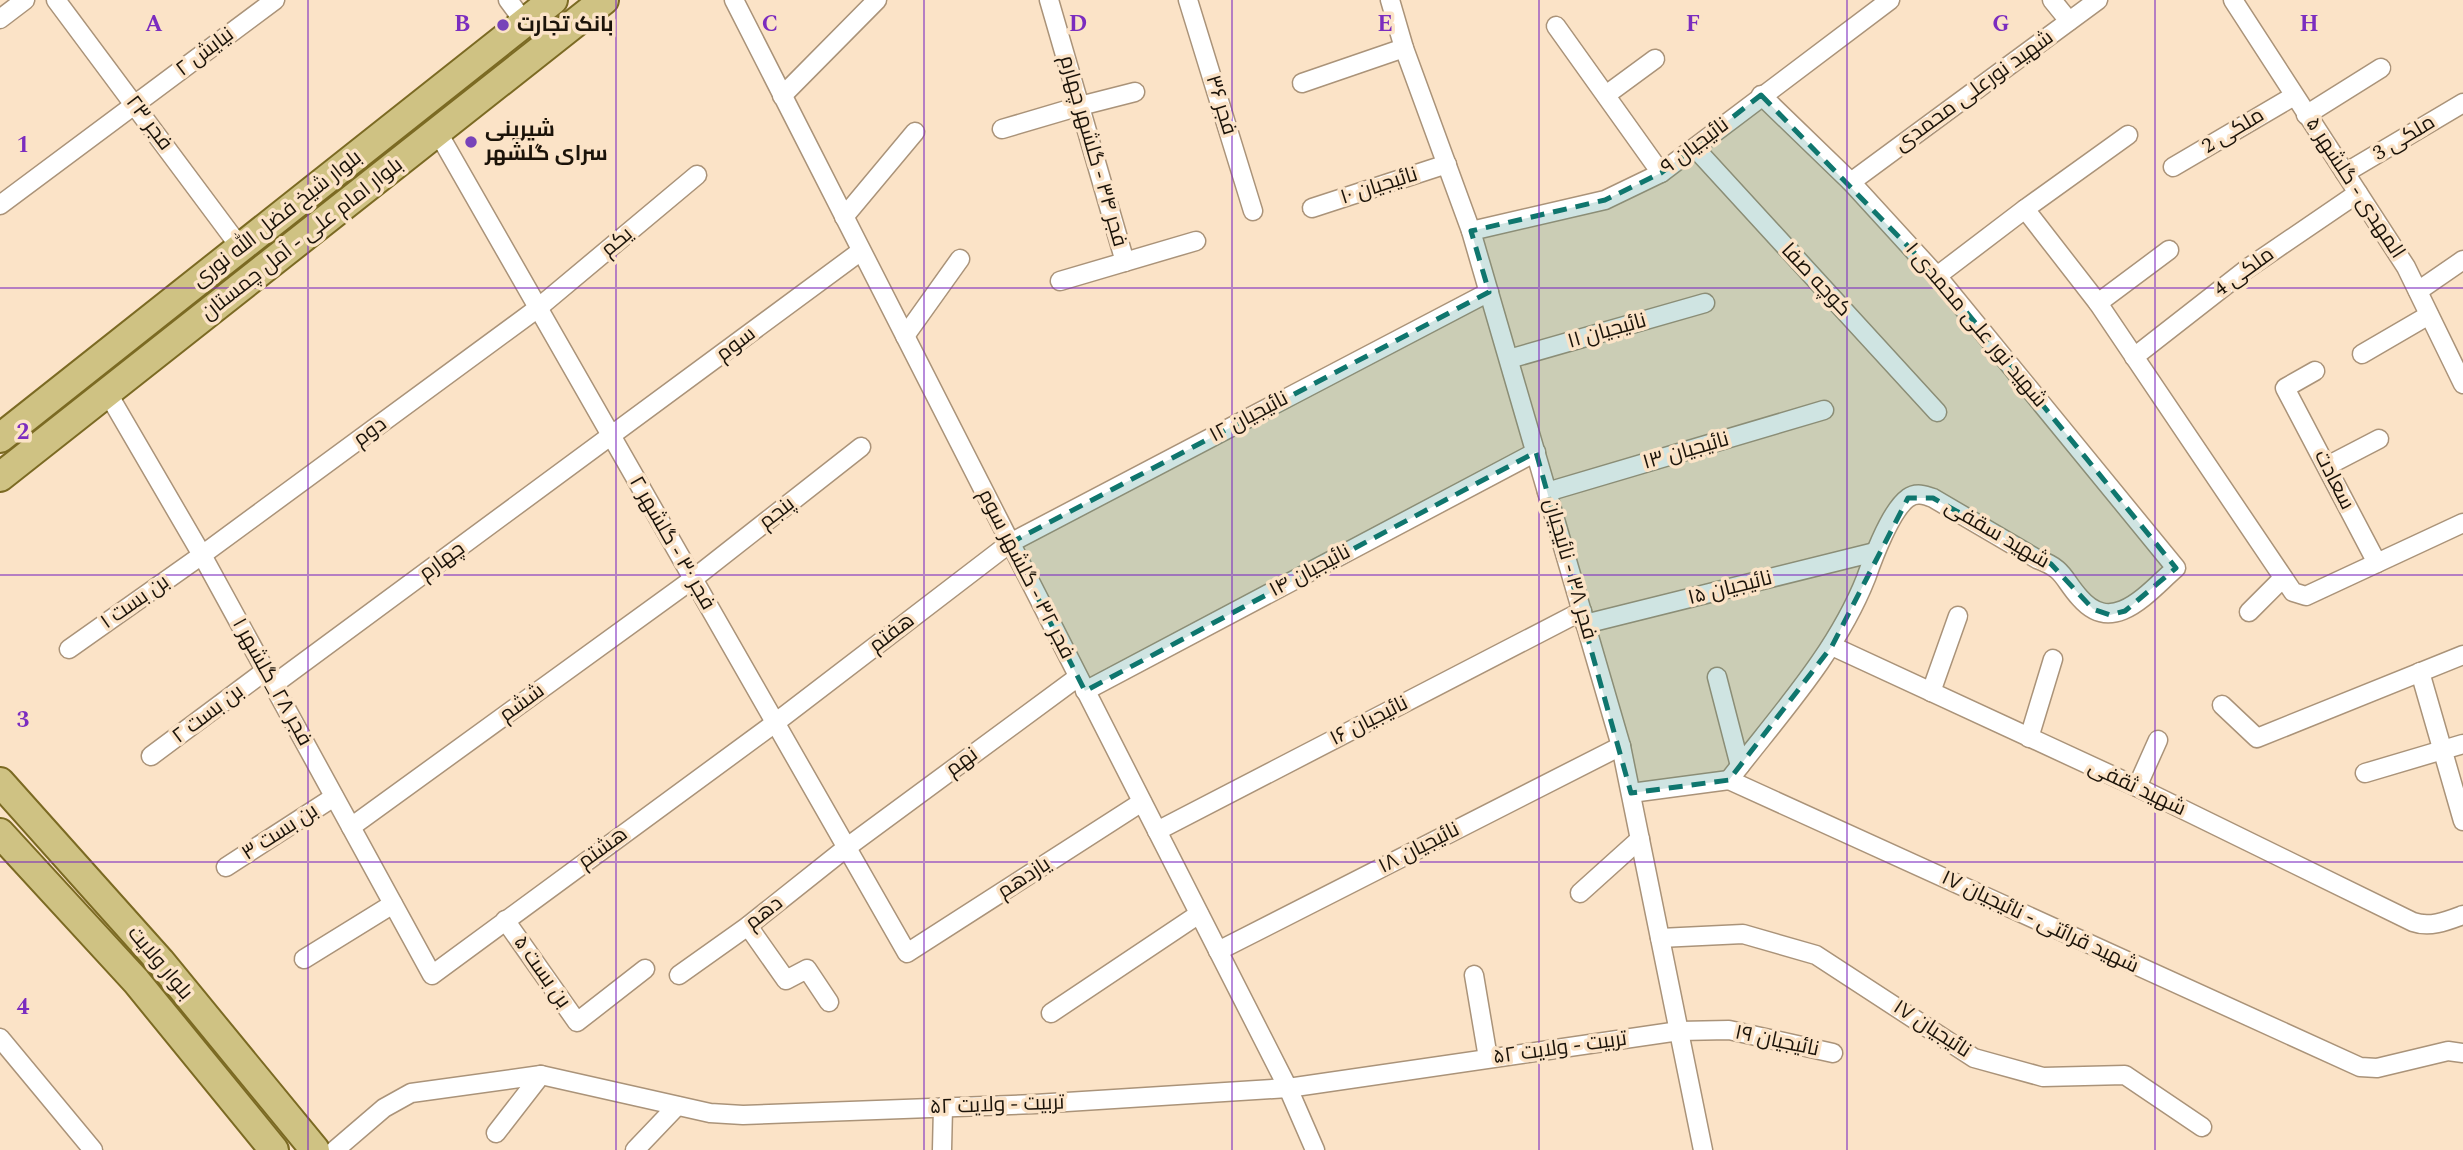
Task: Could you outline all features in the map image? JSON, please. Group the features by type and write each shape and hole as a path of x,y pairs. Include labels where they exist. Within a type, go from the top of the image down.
{"main road":[{"name":"بلوار شیخ فضل الله نوری","path":"0,438 553,0"},
{"name":"بلوار امام علی - آمل چمستان","path":"0,475 604,0"},
{"path":"36,410 34,421 43,431 53,435"},
{"path":"0,465 0,475"},
{"name":"بلوار ولایت","path":"0,782 160,961 315,1150"},
{"name":"بلوار ولایت","path":"0,833 136,981 274,1150"}],"street":[{"path":"0,19 24,0"},
{"name":"فجر ۲۳","path":"56,0 240,247"},
{"name":"نیایش ۲","path":"0,205 275,0"},
{"path":"508,0 525,23"},
{"name":"فجر ۳۲ - گلشهر سوم","path":"734,0 1218,951 1315,1150"},
{"path":"782,96 877,0"},
{"name":"فجر ۳۴ - گلشهر چهارم","path":"1049,0 1125,262"},
{"name":"فجر ۳۶","path":"1188,0 1253,211"},
{"name":"فجر ۳۸ - نائیجیان","path":"1390,0 1404,48 1471,231 1621,746 1703,1150"},
{"name":"نائیجیان ۹","path":"1471,231 1605,200 1661,173 1890,0"},
{"path":"2052,0 2069,21"},
{"name":"شهید نورعلی محمدی","path":"1851,182 2098,0"},
{"name":"المهدی - گلشهر ۵","path":"2233,0 2406,267 2463,384"},
{"path":"1556,26 1661,173"},
{"path":"1301,83 1404,48"},
{"path":"1606,95 1655,59"},
{"path":"2306,115 2381,68"},
{"path":"1002,129 1135,92"},
{"name":"شهید نور علی محمدی ۱","path":"1761,95 1851,182 1937,276 2176,568"},
{"name":"ملکی 2","path":"2173,167 2294,96"},
{"name":"ملکی 3","path":"2345,173 2463,103"},
{"name":"فجر ۳۰ - گلشهر ۲","path":"437,131 907,954"},
{"path":"844,217 915,132"},
{"path":"1937,276 2128,135"},
{"name":"کوچه صفا","path":"1695,148 1937,412"},
{"name":"نائیجیان ۱۰","path":"1312,208 1447,164"},
{"name":"یکم","path":"538,308 696,175"},
{"name":"ملکی 4","path":"2134,356 2248,268 2358,193"},
{"path":"2025,209 2098,303 2293,592 2306,596 2463,523"},
{"path":"1060,281 1196,241"},
{"path":"2098,303 2169,250"},
{"name":"سوم","path":"611,436 861,251"},
{"path":"905,337 961,260"},
{"path":"2418,291 2463,260"},
{"name":"نائیجیان ۱۲","path":"1010,543 1489,292"},
{"name":"نائیجیان ۱۱","path":"1509,359 1705,303"},
{"name":"دوم","path":"202,555 538,308"},
{"path":"2362,354 2429,316"},
{"name":"سعادت","path":"2315,371 2285,388 2377,564"},
{"name":"فجر ۲۸_گلشهر ۱","path":"107,392 202,555 432,975"},
{"name":"نائیجیان ۱۳","path":"1547,492 1824,410"},
{"name":"چهارم","path":"269,678 611,436"},
{"path":"2327,466 2379,439"},
{"name":"پنجم","path":"693,579 861,447"},
{"name":"نائیجیان ۱۴","path":"1082,684 1536,452"},
{"name":"شهید سقفی","path":"1734,773 1832,646 1860,593 1875,552 1895,515 1908,498 1921,494 1933,498 2037,559 2052,564 2063,573 2081,599 2093,610 2110,615 2125,611 2176,568"},
{"name":"هفتم","path":"775,723 1010,543"},
{"name":"نائیجیان ۱۵","path":"1584,617 1875,552"},
{"name":"بن بست ۱","path":"69,649 202,555"},
{"path":"2249,612 2283,578"},
{"name":"ششم","path":"351,827 693,579"},
{"path":"1931,692 1958,616"},
{"name":"نائیجیان ۱۶","path":"1157,831 1584,617"},
{"name":"شهید ثقفی","path":"1832,646 2137,788 2413,922 2422,925 2441,923 2463,915"},
{"path":"2222,705 2257,738 2463,655"},
{"path":"2029,738 2053,659"},
{"path":"2420,672 2463,821"},
{"path":"1631,793 1734,773 1717,677"},
{"name":"بن بست ۲","path":"151,756 269,678"},
{"name":"نهم","path":"846,848 1082,684"},
{"name":"هشتم","path":"432,975 775,723"},
{"path":"2137,788 2158,740"},
{"path":"2365,774 2463,744"},
{"name":"نائیجیان ۱۸","path":"1218,951 1621,746"},
{"name":"شهید قرائتی - نائیجیان ۱۷","path":"1734,773 2360,1067 2377,1068 2456,1052"},
{"name":"بن بست ۳","path":"226,867 334,797"},
{"name":"یازدهم","path":"907,954 1142,802"},
{"path":"1580,893 1640,839"},
{"name":"دهم","path":"679,975 748,926 846,848"},
{"path":"304,959 393,904"},
{"path":"1051,1013 1199,914"},
{"name":"بن بست ۵","path":"505,920 577,1022 645,969"},
{"path":"748,926 786,980 807,969 829,1002"},
{"name":"نائیجیان ۱۷","path":"1660,938 1743,933 1816,955 1974,1058 2043,1077 2125,1075 2202,1127"},
{"path":"1474,975 1488,1058"},
{"name":"نائیجیان ۱۹","path":"1679,1031 1729,1030 1833,1053"},
{"name":"تربیت - ولایت ۵۲","path":"335,1150 384,1108 411,1093 541,1075 710,1113 743,1115 1035,1104 1287,1088 1679,1031"},
{"path":"0,1038 93,1150"},
{"path":"496,1133 541,1075"},
{"path":"635,1150 677,1106"},
{"path":"942,1150 943,1107"}],"highlighted area":[{"path":"1761,95 1937,276 2176,568 2125,611 2110,615 2093,609 2051,564 1933,498 1908,498 1832,646 1729,780 1631,793 1536,452 1085,691 1010,543 1489,292 1471,231 1605,200 1661,173"}],"place":[{"name":"بانک تجارت","path":"503,25"},
{"name":"شیرینی سرای گلشهر","path":"471,142"}]}
